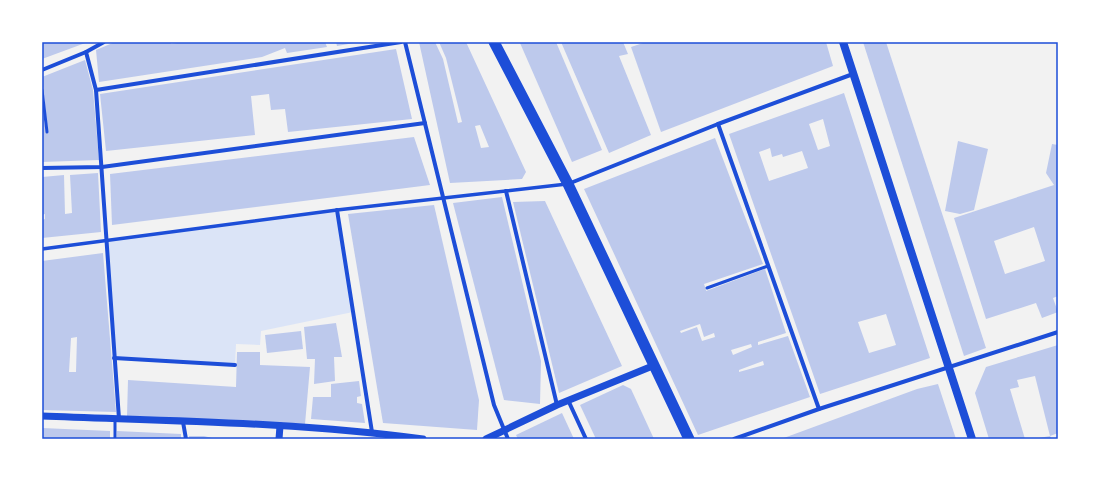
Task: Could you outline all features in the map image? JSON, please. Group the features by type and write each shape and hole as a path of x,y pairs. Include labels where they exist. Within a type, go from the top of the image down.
{"highway":[{"path":"494,42 568,184 689,439"}],"main road":[{"path":"843,42 972,439"}],"street":[{"path":"42,70 86,52 104,42"},
{"path":"96,90 401,42"},
{"path":"405,42 494,405 508,439"},
{"path":"86,52 96,90 117,419"},
{"path":"42,248 442,197 568,184 718,124 854,74"},
{"path":"42,168 102,166 425,123"},
{"path":"718,124 819,409"},
{"path":"506,190 557,405"},
{"path":"337,210 372,432"},
{"path":"734,439 819,409 1058,332"},
{"path":"114,358 235,365"},
{"path":"486,439 568,400 655,365"},
{"path":"568,400 586,439"},
{"path":"42,416 280,426 372,432 423,439"},
{"path":"183,422 186,439"},
{"path":"279,439 280,426"}],"lane":[{"path":"42,90 47,132"},
{"path":"707,288 768,266"},
{"path":"115,439 117,419"}],"shaded area":[{"path":"337,210 353,312 261,331 260,345 236,344 235,365 114,358 106,240"}],"building":[{"path":"42,42 88,42 42,59"},
{"path":"115,42 170,42 171,44 184,42 325,42 327,47 287,53 285,48 262,57 99,82 96,50"},
{"path":"336,42 354,42 354,43 337,46"},
{"path":"419,42 435,42 443,59 458,123 462,122 446,58 439,42 466,42 526,172 522,179 450,183","holes":["480,125 489,147 481,148 475,126"]},
{"path":"556,42 602,150 572,162 520,43"},
{"path":"561,42 623,42 628,54 619,56 651,135 609,153"},
{"path":"646,42 826,42 833,66 661,132 631,47"},
{"path":"863,42 886,42 986,348 964,356"},
{"path":"396,49 412,119 288,132 285,109 271,110 269,94 251,96 255,135 106,151 100,94"},
{"path":"85,60 93,90 99,160 42,162 42,106 46,133 48,133 42,77"},
{"path":"844,93 930,358 820,394 729,134","holes":["823,119 830,146 818,150 809,124","770,148 772,157 782,154 783,157 802,151 808,168 769,181 759,152","886,314 896,345 869,353 858,322"]},
{"path":"414,137 430,185 112,225 110,174"},
{"path":"715,138 763,264 704,284 706,291 765,269 786,333 758,342 758,345 788,336 810,397 698,435 584,189","holes":["700,324 704,337 714,333 715,337 702,341 697,327 681,333 680,331","751,344 752,347 733,355 731,350","763,361 764,365 739,372 739,370"]},
{"path":"958,141 988,149 974,210 960,214 945,211"},
{"path":"1052,144 1058,145 1058,296 1053,298 1058,312 1042,318 1036,303 986,319 954,218 1054,185 1046,173","holes":["1034,227 1045,261 1005,274 994,241"]},
{"path":"98,173 101,232 42,238 42,220 45,219 45,214 42,215 42,177 64,175 65,214 72,213 70,175"},
{"path":"502,197 541,361 540,404 504,400 453,203"},
{"path":"545,201 622,366 559,393 513,202"},
{"path":"434,205 479,400 477,430 383,423 348,214"},
{"path":"103,253 116,412 42,410 42,261","holes":["77,337 76,372 69,372 71,338"]},
{"path":"336,323 342,357 334,357 335,381 314,384 315,359 307,359 304,327"},
{"path":"301,331 303,349 267,353 265,335"},
{"path":"1058,345 1058,433 1050,436 1035,376 1017,380 1019,387 1010,389 1025,439 989,439 975,393 986,367"},
{"path":"237,352 260,352 260,365 310,367 305,424 127,416 128,380 236,387"},
{"path":"359,381 361,396 357,397 357,403 362,404 365,423 311,419 313,397 331,397 331,384"},
{"path":"938,384 956,439 781,439 917,389"},
{"path":"623,385 631,389 654,439 596,439 580,405"},
{"path":"562,413 574,439 518,439 516,435"},
{"path":"42,428 110,431 110,439 42,439"},
{"path":"117,431 181,434 181,439 117,439"},
{"path":"189,436 204,436 216,439 189,439"},
{"path":"1050,436 1052,439 1039,439 1039,438"}]}
